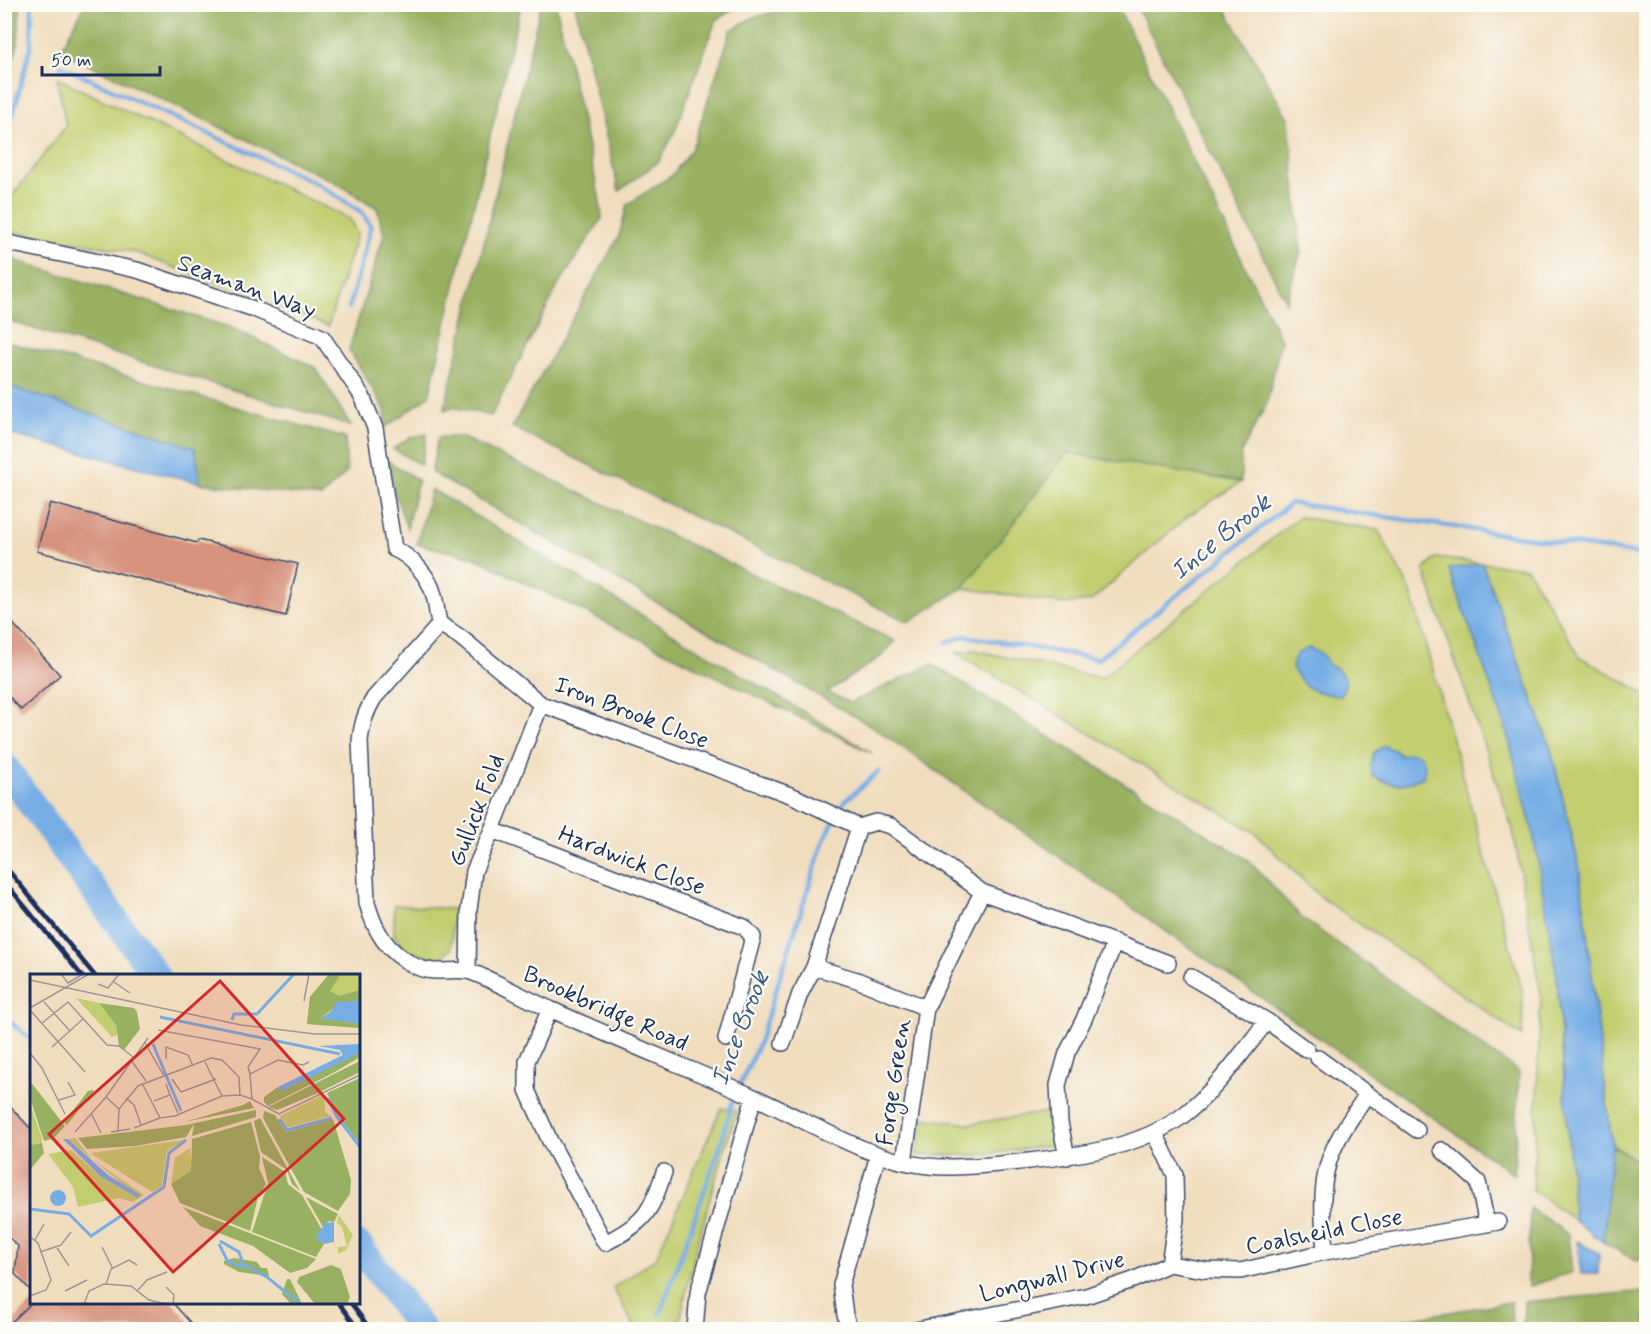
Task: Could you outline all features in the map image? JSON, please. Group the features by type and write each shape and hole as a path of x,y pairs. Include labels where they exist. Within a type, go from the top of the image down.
{"street":[{"name":"Seaman Way","path":"4,242 137,270 254,309 322,338 362,396 375,428 394,549 404,554 429,583 435,597 440,624"},
{"name":"Iron Brook Close","path":"440,624 460,637 541,704 793,796 856,826"},
{"name":"Brookbridge Road","path":"440,624 374,698 366,712 360,741 367,903 373,926 384,942 399,957 418,968 442,972 468,971 750,1095 878,1155 904,1162 943,1167 982,1166 1067,1156 1116,1146 1155,1133 1181,1116 1206,1095 1267,1021"},
{"name":"Gullick Fold","path":"468,971 469,910 474,871 541,704"},
{"path":"783,1043 800,994 814,967 856,826 876,822 891,826 982,892 1168,963"},
{"name":"Hardwick Close","path":"492,830 744,927 753,937 726,1039"},
{"name":"Forge Green","path":"904,1162 927,1008 982,892"},
{"path":"1067,1156 1060,1123 1058,1085 1067,1053 1084,1019 1115,942"},
{"name":"Forge Green","path":"814,967 857,980 927,1008"},
{"path":"1191,977 1267,1021 1417,1130"},
{"path":"550,1009 527,1061 527,1090 550,1142 605,1243 642,1219 655,1201 664,1172"},
{"path":"695,1329 698,1293 750,1095"},
{"path":"1325,1252 1323,1211 1328,1163 1342,1133 1367,1095"},
{"path":"1155,1133 1174,1175 1176,1219 1169,1264"},
{"name":"Coalsheild Close","path":"1169,1264 1206,1270 1240,1271 1325,1252 1492,1223 1478,1182 1442,1150"},
{"path":"850,1329 845,1315 842,1285 878,1155"},
{"name":"Longwall Drive","path":"915,1329 1086,1296 1133,1280 1169,1264"}],"green space":[{"path":"5,4 20,5 18,44 5,89"},
{"path":"541,4 556,5 602,218 559,284 491,416 453,407 444,410"},
{"path":"85,5 521,5 429,396 386,427 385,409 349,350 384,235 377,208 335,182 60,51"},
{"path":"575,5 740,5 716,20 674,134 659,161 619,191"},
{"path":"804,5 1117,5 1281,340 1267,403 1241,453 1241,482 1067,453 963,588 908,622 512,427 619,236 627,205 672,175 692,149 731,30 754,17"},
{"path":"1136,5 1223,5 1289,120 1301,251 1286,302"},
{"path":"57,78 350,219 357,234 328,326 134,252 5,230 5,205 66,126"},
{"path":"5,257 232,328 316,368 351,426 5,320"},
{"path":"4,341 345,438 347,472 321,497 200,483 195,448 5,385"},
{"path":"427,434 421,465 393,449 411,437"},
{"path":"438,437 461,437 895,641 882,656 827,692 850,703 932,664 1248,860 1302,918 1519,1072 1514,1174 873,727 431,472"},
{"path":"1067,453 1241,482 1188,516 1091,601 1063,604 963,588"},
{"path":"388,461 418,480 407,528 393,488"},
{"path":"431,489 872,753 473,557 417,544"},
{"path":"1299,517 1378,530 1411,592 1523,993 1522,1036 1318,895 1256,833 956,653 974,650 1101,678"},
{"path":"1436,558 1482,563 1506,729 1533,832 1557,976 1574,1220 1533,1190 1541,996 1513,830 1424,570"},
{"path":"1482,563 1527,568 1580,657 1646,694 1646,1167 1612,1145 1579,866 1551,749"},
{"path":"394,905 454,909 451,949 440,958 432,958 407,950 394,935"},
{"path":"721,1108 737,1111 705,1215 680,1321 663,1329 636,1329 613,1288 656,1258"},
{"path":"1047,1112 1051,1145 982,1155 917,1155 923,1118 969,1124"},
{"path":"1612,1145 1646,1167 1646,1259 1636,1261 1603,1242"},
{"path":"1530,1208 1568,1234 1572,1272 1528,1287"},
{"path":"1646,1291 1646,1329 1542,1330 1542,1327 1523,1329 1524,1302"},
{"path":"1511,1302 1512,1329 1346,1329"}],"water":[{"path":"5,385 195,448 200,483 5,433"},
{"path":"1482,563 1551,750 1579,866 1612,1145 1603,1242 1574,1220 1557,976 1533,832 1506,729 1449,569"},
{"path":"1309,648 1322,654 1329,666 1338,669 1346,681 1341,696 1311,689 1301,682 1292,667 1296,654"},
{"path":"1384,746 1401,756 1410,752 1420,755 1425,766 1423,777 1398,784 1372,776 1371,765 1374,752"},
{"path":"1577,1241 1599,1254 1598,1274 1581,1274"}],"building":[{"path":"50,503 197,543 198,540 298,564 286,616 37,551"},
{"path":"4,614 60,675 21,710 4,691"},
{"path":"4,1100 30,1128 30,1290 15,1274 18,1246 4,1233"},
{"path":"31,1304 174,1304 196,1329 4,1329"}],"waterway":[{"path":"4,137 12,117 31,46 32,4"},
{"path":"61,66 314,182 362,212 371,227 349,308"},
{"name":"Ince Brook","path":"947,642 966,636 1098,659 1291,503 1646,555"},
{"path":"4,766 155,974"},
{"name":"Ince Brook","path":"660,1314 719,1150 733,1100 759,1043 823,842 844,802 879,771"},
{"name":"Ince Brook","path":"4,1017 30,1038"},
{"path":"360,1248 422,1330"}],"railway":[{"path":"4,865 93,974"},
{"path":"4,881 80,974"},
{"path":"340,1304 359,1330"},
{"path":"352,1304 371,1330"}]}
